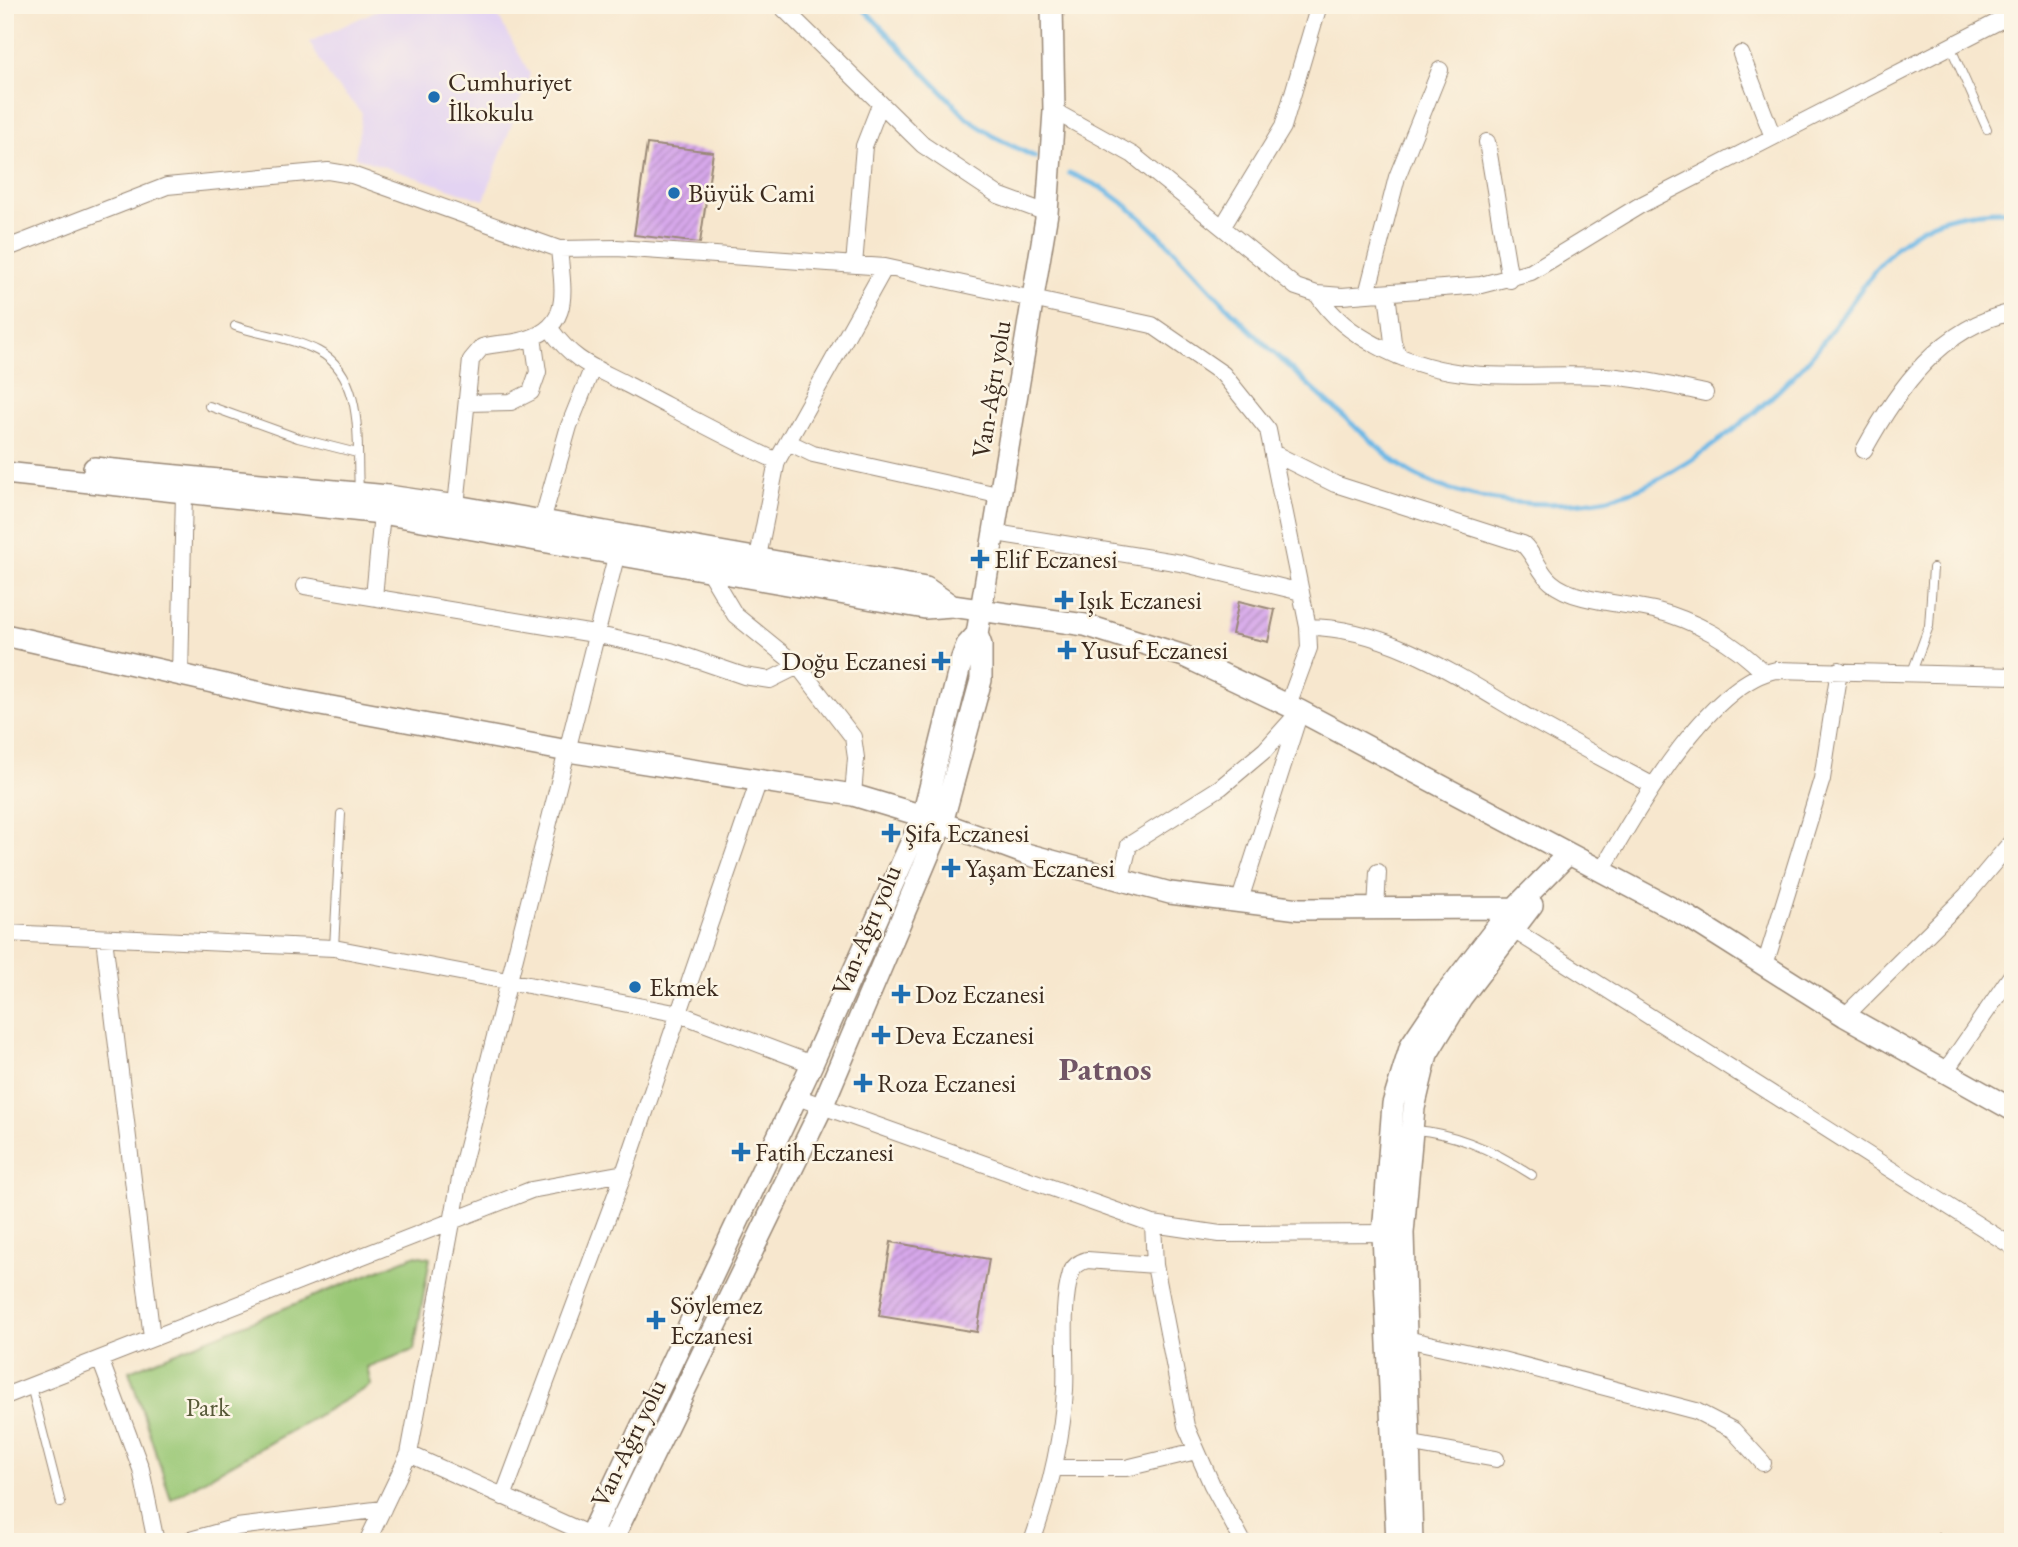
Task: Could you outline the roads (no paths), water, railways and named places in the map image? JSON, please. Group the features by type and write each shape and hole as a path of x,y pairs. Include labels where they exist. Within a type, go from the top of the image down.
{"main road":[{"name":"Van-Ağrı yolu","path":"605,1539 822,1107 932,819 981,680 981,645 977,634 996,533 1047,213 1054,111 1052,5"},
{"path":"5,460 360,494 456,506 542,522 707,568 756,566"},
{"path":"5,473 382,513 619,543 756,566 926,588 952,606 1098,629 1184,656 1294,708 1690,918 1845,1016 2013,1110"},
{"path":"5,635 180,676 568,751 853,795 932,819 1026,854 1120,882 1170,893 1299,909 1515,916"},
{"path":"605,1539 797,1097 932,819"},
{"path":"1397,1542 1393,1104 1411,1045 1567,855"},
{"path":"1393,1233 1427,1054 1515,916"},
{"path":"1396,1337 1407,1443 1412,1542"}],"street":[{"path":"780,5 923,145 959,172 998,195 1047,213"},
{"path":"1223,226 1283,127 1319,5"},
{"path":"1054,111 1133,155 1296,287 1317,294 1387,293 1510,280 1548,264 1639,206 2013,14"},
{"path":"1741,54 1773,137"},
{"path":"1367,294 1397,177 1440,70"},
{"path":"855,265 863,146 880,105"},
{"path":"1487,142 1510,280"},
{"path":"5,249 167,186 328,171 352,174 559,248 617,248 885,267 1152,325 1223,374 1268,430 1308,626 1307,656 1240,903"},
{"path":"456,506 470,366 477,351 488,345 533,337 551,330 557,320 562,295 559,248"},
{"path":"756,566 777,461 885,267"},
{"path":"1387,293 1393,342 1398,356"},
{"path":"1317,294 1329,312 1350,331 1398,356 1446,373 1503,377 1605,376 1649,381 1705,393"},
{"path":"1864,450 1896,398 1936,352 1959,332 2013,312"},
{"path":"551,330 575,359 592,369 626,384 686,419 777,461"},
{"path":"467,402 511,402 531,392 538,372 533,337"},
{"path":"542,522 569,426 592,369"},
{"path":"788,442 813,454 1002,496"},
{"path":"1273,453 1335,484 1522,544 1532,553 1551,583 1587,597 1675,616 1721,639 1749,657 1764,673"},
{"path":"180,676 184,492"},
{"path":"374,597 382,513"},
{"path":"996,533 1181,563 1301,592"},
{"path":"367,1542 409,1454 452,1223 507,983 619,543"},
{"path":"707,568 735,615 798,666 856,743 853,795"},
{"path":"305,586 594,634 671,652 744,676 770,680 798,666"},
{"path":"1308,626 1328,627 1364,635 1431,663 1653,785"},
{"path":"1765,965 1822,779 1839,670"},
{"path":"1601,872 1653,785 1731,694 1764,673 1839,670 2013,676"},
{"path":"1120,882 1129,845 1221,787 1265,750 1294,708"},
{"path":"503,1497 624,1173 760,780"},
{"path":"1845,1016 1966,896 2013,840"},
{"path":"1376,910 1378,872"},
{"path":"1515,916 2013,1247"},
{"path":"5,933 334,948 680,1014 812,1064"},
{"path":"104,938 152,1338"},
{"path":"1944,1073 2013,973"},
{"path":"797,1097 1153,1224 1220,1234 1393,1233"},
{"path":"5,1396 531,1190 624,1173"},
{"path":"1153,1224 1155,1265 1186,1426 1243,1542"},
{"path":"1032,1542 1054,1468 1062,1424 1065,1328 1074,1268 1087,1260 1155,1265"},
{"path":"1396,1337 1502,1360 1696,1411 1733,1430 1763,1463"},
{"path":"100,1359 141,1469 156,1542"},
{"path":"1407,1443 1496,1459"},
{"path":"1054,1468 1126,1468 1196,1451"},
{"path":"409,1454 605,1539"},
{"path":"183,1542 237,1527 383,1509"}],"lane":[{"path":"5,19 13,5"},
{"path":"1950,46 1987,129"},
{"path":"234,326 318,352 336,366 347,382 353,398 360,494"},
{"path":"209,406 299,438 357,453"},
{"path":"1912,672 1929,626 1933,568"},
{"path":"334,948 341,814"},
{"path":"1412,1130 1433,1131 1458,1140 1507,1159 1532,1175"},
{"path":"31,1386 61,1503"}],"waterway":[{"path":"860,5 967,118 998,139 1035,157"},
{"path":"1069,173 1106,191 1140,217 1269,348 1403,468 1440,486 1463,493 1534,504 1604,499 1632,491 1693,459 1753,414 1803,365 1897,246 1918,231 1943,219 1974,213 2013,211"}],"place":[{"name":"Cumhuriyet İlkokulu","path":"434,97"},
{"name":"Büyük Cami","path":"674,193"},
{"name":"Elif Eczanesi","path":"980,559"},
{"name":"Işık Eczanesi","path":"1064,600"},
{"name":"Yusuf Eczanesi","path":"1067,650"},
{"name":"Doğu Eczanesi","path":"941,661"},
{"name":"Şifa Eczanesi","path":"891,833"},
{"name":"Yaşam Eczanesi","path":"951,868"},
{"name":"Ekmek","path":"635,987"},
{"name":"Doz Eczanesi","path":"901,994"},
{"name":"Deva Eczanesi","path":"881,1035"},
{"name":"Roza Eczanesi","path":"863,1083"},
{"name":"Fatih Eczanesi","path":"741,1152"},
{"name":"Söylemez Eczanesi","path":"656,1320"}],"district":[{"name":"Patnos","path":"1105,1068"}],"park label":[{"name":"Park","path":"208,1407"}]}
